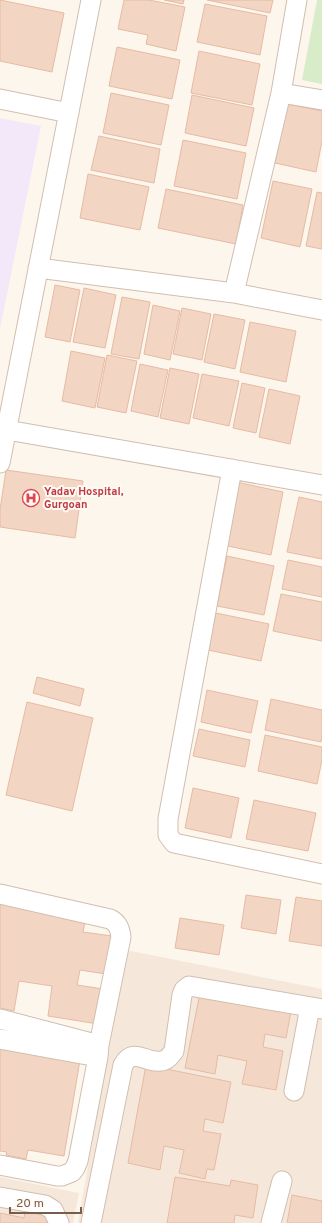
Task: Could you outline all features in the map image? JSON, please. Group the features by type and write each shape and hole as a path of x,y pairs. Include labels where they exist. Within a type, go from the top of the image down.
{"street":[{"path":"0,463 91,0"},
{"path":"234,293 281,93 297,0"},
{"path":"281,93 322,100"},
{"path":"0,99 69,113"},
{"path":"38,268 234,293 322,310"},
{"path":"7,430 322,485"},
{"path":"232,469 168,819 168,835 174,843 322,874"},
{"path":"0,894 110,919 118,924 121,937 78,1161 75,1168 72,1172 62,1176 57,1176 0,1165"},
{"path":"91,1223 123,1065 127,1059 133,1056 162,1062 169,1058 174,1051 182,995 189,986 316,1008 294,1091"},
{"path":"0,1019 98,1051"},
{"path":"0,1039 98,1051"},
{"path":"272,1223 282,1181"},
{"path":"0,1198 45,1205 53,1210 59,1223"}],"shaded area":[{"path":"0,118 41,126 0,329"},
{"path":"126,950 322,989 322,1223 78,1223"},
{"path":"0,1177 79,1193 73,1223 0,1223"}],"green space":[{"path":"317,0 322,0 322,84 302,80"}],"building":[{"path":"0,0 64,13 52,72 0,61"},
{"path":"124,0 149,0 185,7 176,51 146,44 148,35 118,29"},
{"path":"164,0 184,0 183,4"},
{"path":"207,0 273,0 270,13"},
{"path":"205,4 267,16 260,55 197,42"},
{"path":"117,47 180,60 172,99 109,86"},
{"path":"199,51 260,64 252,105 191,93"},
{"path":"111,93 169,105 161,145 103,133"},
{"path":"192,95 254,108 246,146 185,133"},
{"path":"287,104 322,111 322,141 316,172 275,163"},
{"path":"99,136 160,149 154,183 91,170"},
{"path":"183,140 246,153 237,199 174,186"},
{"path":"88,174 149,187 140,230 80,218"},
{"path":"273,181 312,189 300,247 261,238"},
{"path":"166,189 243,205 236,244 158,228"},
{"path":"317,192 322,193 322,249 306,246"},
{"path":"55,285 80,290 70,342 45,337"},
{"path":"84,288 116,295 105,348 73,342"},
{"path":"122,297 150,302 139,359 111,354"},
{"path":"153,305 180,311 170,360 144,354"},
{"path":"182,308 211,314 202,360 173,354"},
{"path":"214,314 245,320 235,369 204,362"},
{"path":"250,322 296,331 286,382 240,372"},
{"path":"71,351 105,358 95,408 62,401"},
{"path":"107,355 137,361 126,413 97,407"},
{"path":"140,364 168,370 158,417 131,411"},
{"path":"170,368 199,374 189,424 160,418"},
{"path":"202,374 239,381 229,426 193,418"},
{"path":"242,383 265,388 256,433 233,428"},
{"path":"269,389 300,396 290,444 259,437"},
{"path":"6,470 83,481 75,538 0,527 0,510"},
{"path":"236,482 283,492 271,555 223,545"},
{"path":"299,497 322,502 322,559 287,552"},
{"path":"227,556 274,566 264,615 217,606"},
{"path":"288,560 322,567 322,597 282,589"},
{"path":"281,594 322,602 322,641 273,631"},
{"path":"216,613 269,624 261,661 208,650"},
{"path":"37,677 84,689 80,706 33,693"},
{"path":"207,690 258,701 251,733 201,722"},
{"path":"271,699 322,710 321,742 265,730"},
{"path":"27,702 93,718 72,811 6,795"},
{"path":"199,729 250,740 245,767 193,756"},
{"path":"265,735 322,747 322,760 317,784 258,771"},
{"path":"193,788 239,798 231,838 185,828"},
{"path":"254,800 316,813 308,851 246,839"},
{"path":"246,895 281,900 276,934 241,928"},
{"path":"296,897 322,901 322,946 289,941"},
{"path":"0,902 86,916 83,932 112,936 106,974 80,970 77,985 103,989 98,1024 48,1016 52,986 19,981 14,1011 0,1008"},
{"path":"180,918 224,925 219,955 175,948"},
{"path":"201,988 292,1006 286,1038 265,1034 263,1047 283,1051 276,1090 242,1084 247,1061 218,1055 215,1074 185,1068"},
{"path":"0,1047 80,1060 64,1156 28,1150 26,1159 6,1155 7,1152 0,1151"},
{"path":"146,1065 231,1082 223,1123 205,1119 203,1131 221,1134 214,1170 207,1169 205,1179 179,1173 184,1150 164,1146 160,1170 128,1163"},
{"path":"175,1177 230,1186 231,1180 258,1185 253,1218 235,1215 234,1223 167,1223"},
{"path":"292,1195 322,1201 322,1223 287,1223"},
{"path":"25,1211 48,1216 47,1223 0,1223 0,1213 24,1218"}],"place":[{"name":"Yadav Hospital, Gurgoan","path":"31,498"}]}
